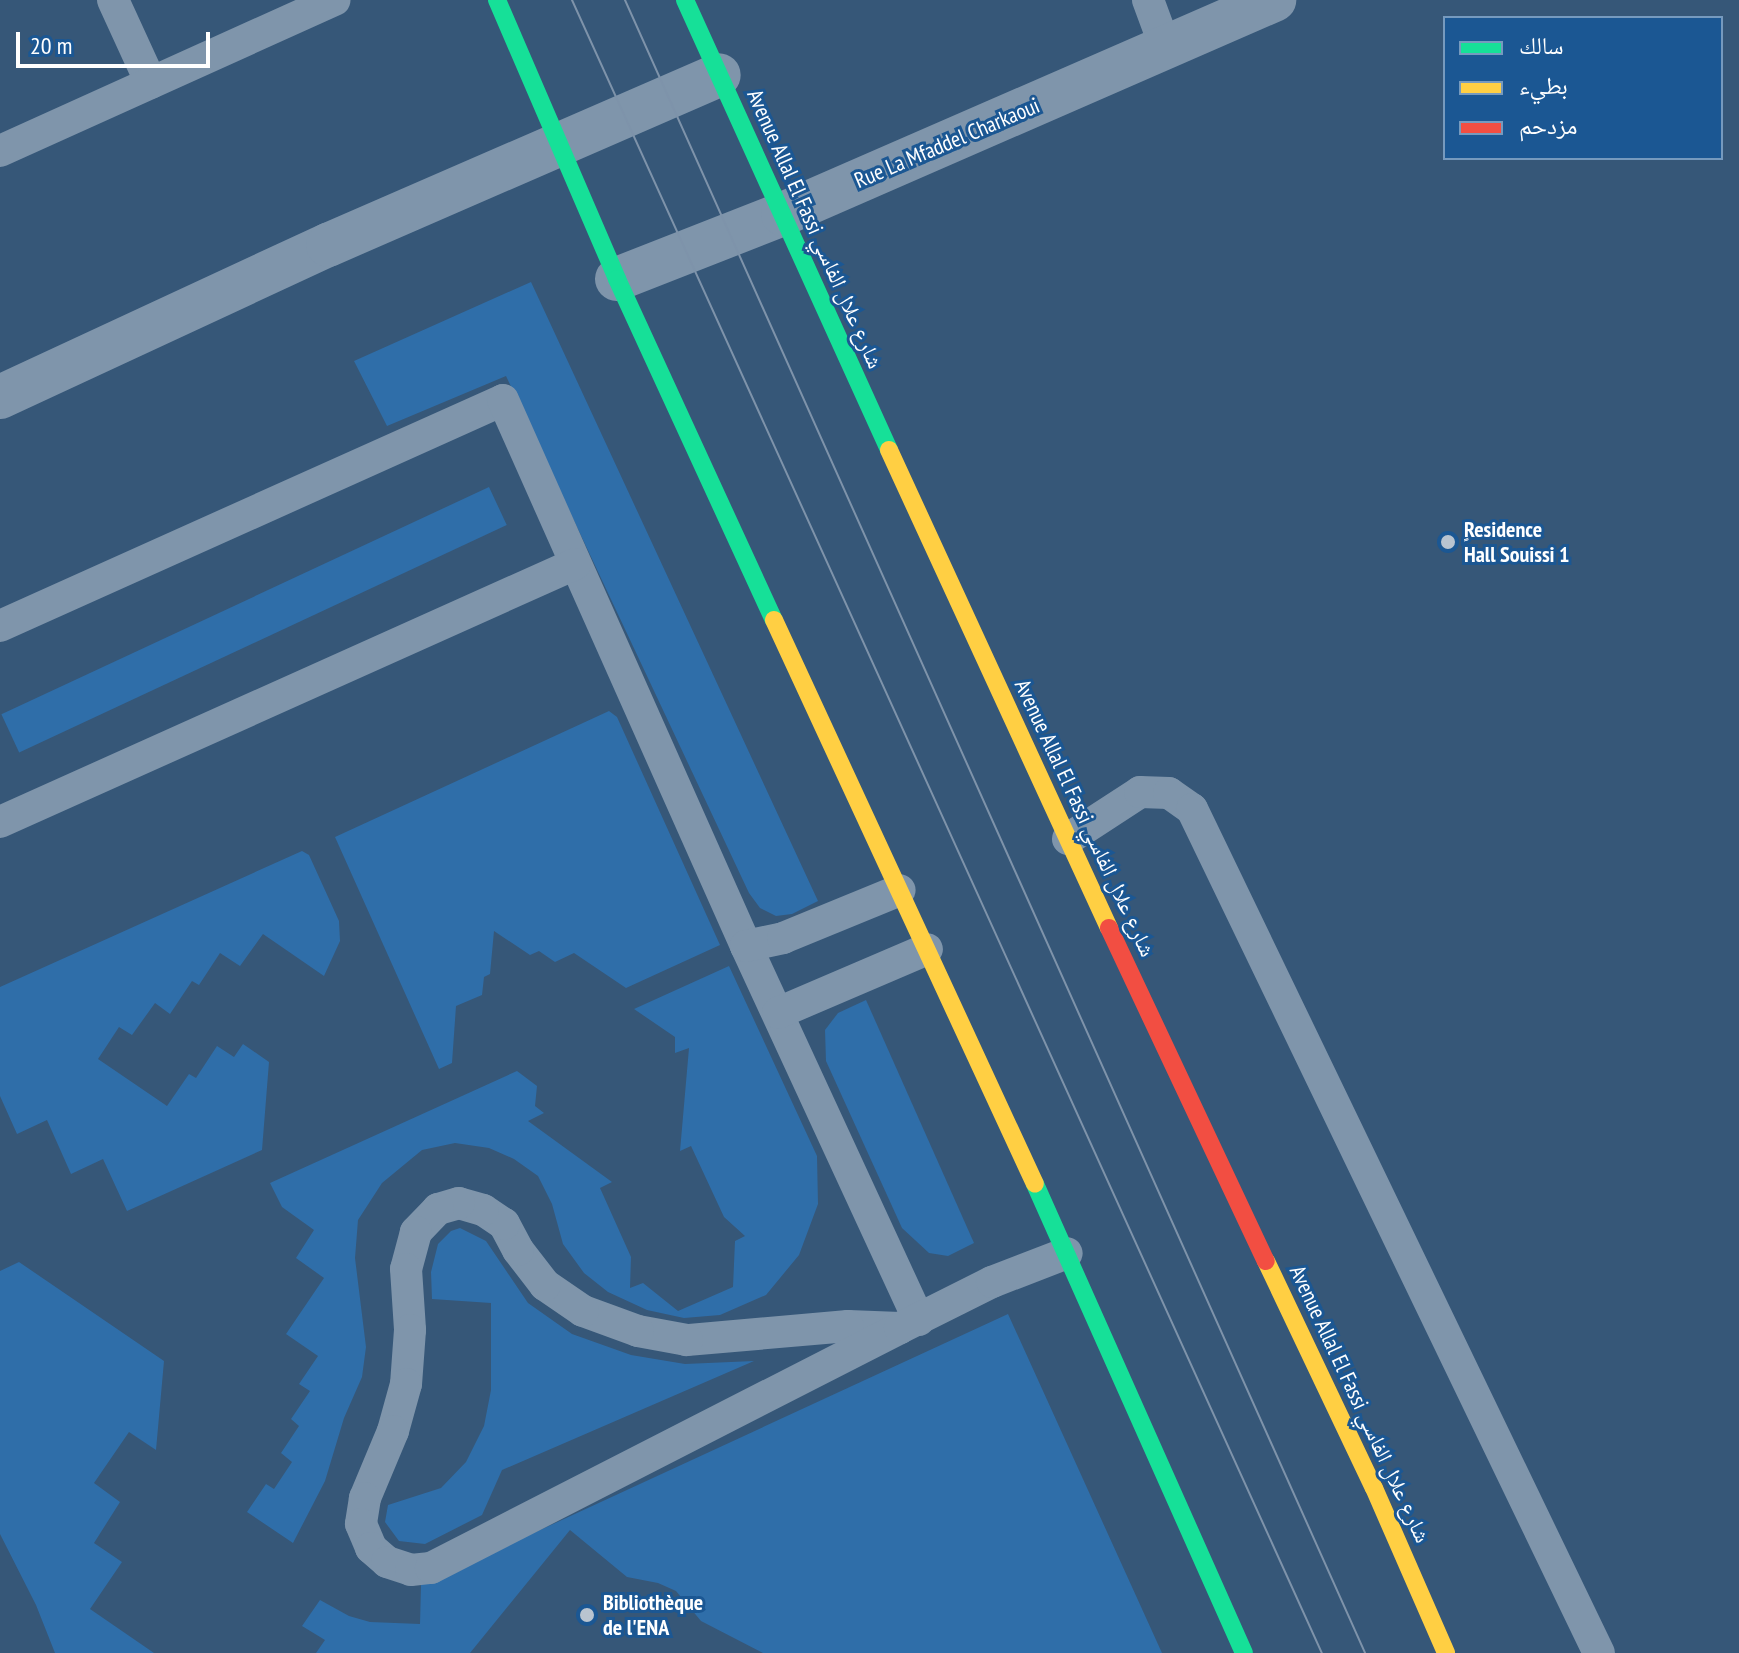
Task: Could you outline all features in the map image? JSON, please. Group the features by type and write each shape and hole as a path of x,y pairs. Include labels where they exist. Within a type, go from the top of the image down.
{"street":[{"path":"497,0 617,279 1067,1253 1244,1653"},
{"name":"Avenue Allal El Fassi شارع علال الفاسي","path":"685,0 1068,839 1374,1488 1446,1653"},
{"name":"Rue La Mfaddel Charkaoui","path":"617,279 783,214 1274,0"},
{"path":"0,397 558,143 719,75"}],"lane":[{"path":"113,0 151,83"},
{"path":"0,151 335,0"},
{"path":"1148,0 1166,49"},
{"path":"0,626 503,400 778,1013 909,1324"},
{"path":"0,822 575,564"},
{"path":"1068,839 1140,792 1169,793 1192,809 1599,1653"},
{"path":"746,946 783,938 900,890"},
{"path":"778,1013 927,949"},
{"path":"909,1324 687,1340 638,1331 583,1311 545,1285 518,1250 504,1224 483,1210 459,1203 438,1209 416,1232 406,1269 410,1330 406,1384 393,1431 365,1498 361,1524 371,1548 387,1562 411,1570 431,1568 992,1282 1067,1253"}],"shaded area":[{"path":"531,282 818,901 792,914 776,916 760,908 749,893 506,376 387,426 354,361"},
{"path":"489,487 507,525 19,752 1,714"},
{"path":"609,711 617,717 720,945 626,988 574,953 555,962 539,951 530,955 494,931 490,974 484,977 482,995 456,1006 452,1063 439,1069 335,837"},
{"path":"302,851 309,855 339,921 340,941 324,976 263,934 240,966 220,953 199,985 192,981 170,1014 155,1003 132,1035 119,1027 98,1059 167,1106 189,1074 196,1078 217,1046 234,1057 243,1044 269,1062 262,1150 127,1211 103,1159 71,1174 47,1120 17,1134 0,1096 0,987"},
{"path":"729,966 817,1156 818,1204 799,1255 766,1295 720,1315 684,1318 647,1310 608,1292 584,1273 563,1244 552,1204 538,1176 514,1159 489,1148 455,1143 422,1150 382,1183 358,1220 355,1258 366,1347 362,1377 344,1418 325,1481 293,1543 247,1512 266,1484 274,1489 292,1462 281,1453 299,1426 291,1419 310,1391 299,1384 318,1356 286,1334 324,1278 296,1258 314,1230 282,1207 270,1183 517,1071 537,1086 535,1106 544,1113 528,1121 612,1182 600,1188 631,1257 630,1288 643,1283 678,1311 733,1287 735,1241 745,1236 724,1217 691,1146 680,1151 689,1048 675,1053 675,1037 634,1009"},
{"path":"866,1000 974,1243 948,1256 929,1253 902,1228 826,1061 825,1030 838,1013"},
{"path":"460,1228 486,1241 528,1303 572,1334 631,1355 685,1364 754,1361 502,1470 482,1515 425,1544 399,1541 385,1522 388,1505 441,1488 466,1462 484,1426 491,1390 491,1303 432,1299 431,1272 438,1244 451,1231"},
{"path":"19,1262 164,1361 156,1450 129,1432 94,1483 120,1502 94,1543 122,1562 90,1609 154,1653 55,1653 36,1605 0,1534 0,1271"},
{"path":"1008,1314 1162,1653 763,1653 701,1621 676,1591 658,1583 627,1577 570,1530 470,1653 316,1653 325,1640 302,1626 320,1600 349,1616 370,1622 420,1624 421,1585"}],"tram line":[{"path":"572,0 1322,1653"},
{"path":"625,0 1365,1653"}],"traffic: fast":[{"path":"497,0 617,279 774,620"},
{"path":"685,0 889,450"},
{"path":"1035,1184 1244,1653"}],"traffic: slow":[{"path":"889,450 1109,928"},
{"path":"774,620 1035,1184"},
{"path":"1266,1261 1374,1488 1446,1653"}],"traffic: jam":[{"path":"1109,928 1266,1261"}],"place":[{"name":"ٍResidence Hall Souissi 1","path":"1448,542"},
{"name":"Bibliothèque de l'ENA","path":"587,1615"}]}
